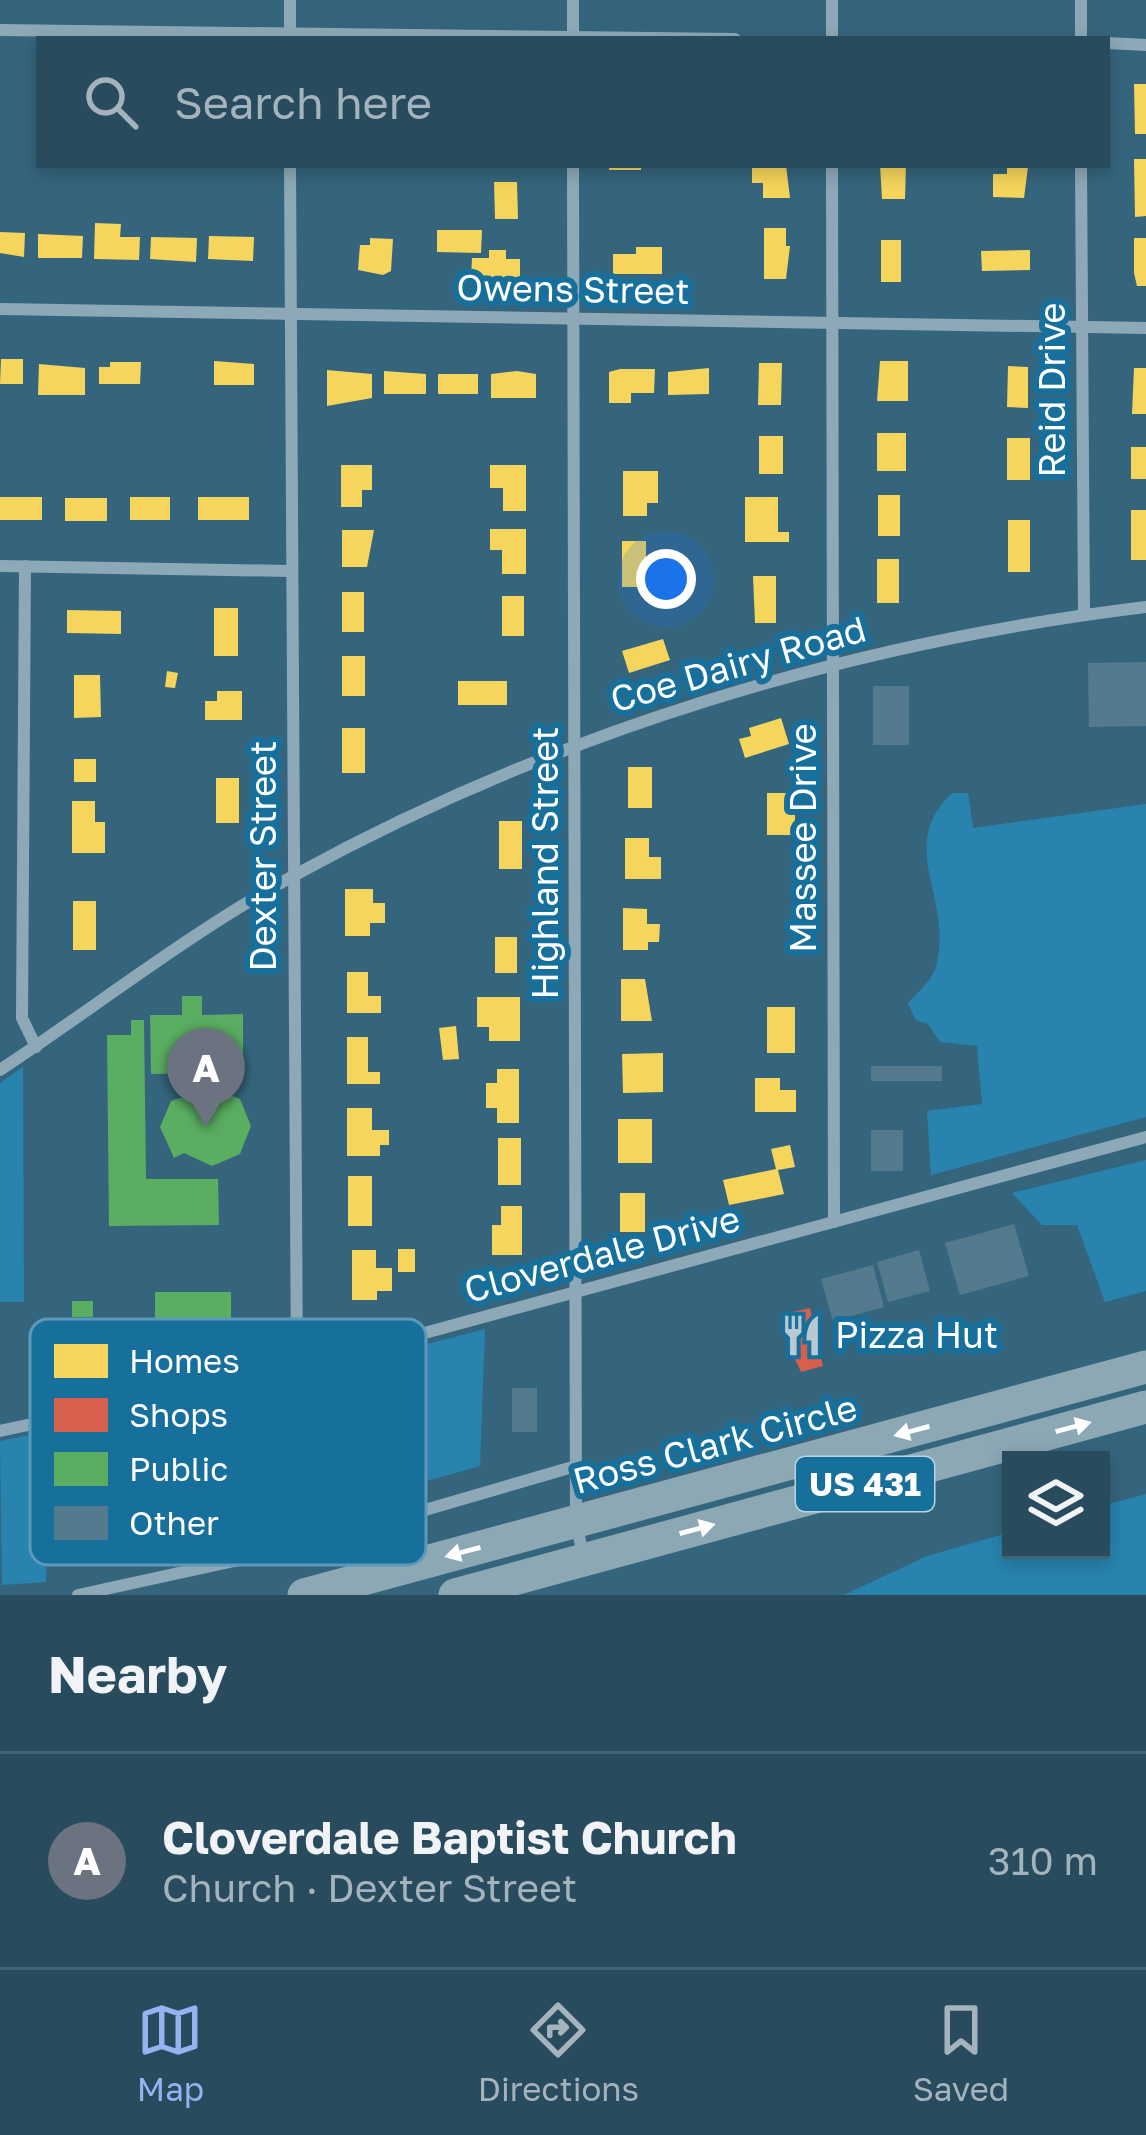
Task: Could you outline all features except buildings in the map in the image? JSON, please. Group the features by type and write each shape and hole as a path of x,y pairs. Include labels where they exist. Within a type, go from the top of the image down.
{"highway":[{"name":"Ross Clark Circle","path":"304,1595 347,1589 1146,1367"},
{"name":"US 431","path":"455,1595 1146,1407"}],"street":[{"path":"290,0 290,36"},
{"path":"573,0 573,36"},
{"path":"832,0 832,36"},
{"path":"1081,0 1081,36"},
{"path":"0,30 249,36"},
{"path":"1110,43 1146,45"},
{"name":"Dexter Street","path":"290,168 296,1319"},
{"name":"Highland Street","path":"573,168 576,1522 584,1560"},
{"name":"Massee Drive","path":"832,168 834,1222"},
{"name":"Reid Drive","path":"1082,168 1084,614"},
{"name":"Owens Street","path":"0,309 1146,328"},
{"path":"0,566 291,571"},
{"path":"26,566 22,1018 36,1047"},
{"name":"Coe Dairy Road","path":"0,1070 294,875 575,743 832,663 1084,614 1146,607"},
{"name":"Cloverdale Drive","path":"426,1333 1146,1137"},
{"name":"Cloverdale Drive","path":"0,1431 30,1425"},
{"path":"426,1510 576,1466"},
{"path":"78,1595 216,1565"}],"shaded area":[{"path":"952,793 968,793 973,828 1146,804 1146,1117 931,1175 927,1111 982,1104 977,1046 940,1042 928,1024 916,1020 908,1004 930,978 938,958 940,935 928,832"},
{"path":"23,1067 24,1302 0,1302 0,1083"},
{"path":"1146,1160 1146,1291 1105,1302 1077,1225 1042,1225 1012,1193"},
{"path":"485,1329 480,1466 426,1481 426,1344"},
{"path":"30,1435 30,1565 46,1565 46,1582 2,1585 0,1441"},
{"path":"1146,1494 1146,1595 844,1595 927,1556 1002,1535 1002,1559 1110,1559 1110,1504"}],"place":[{"name":"Cloverdale Baptist Church","path":"206,1127"},
{"name":"Pizza Hut","path":"801,1335"}]}
